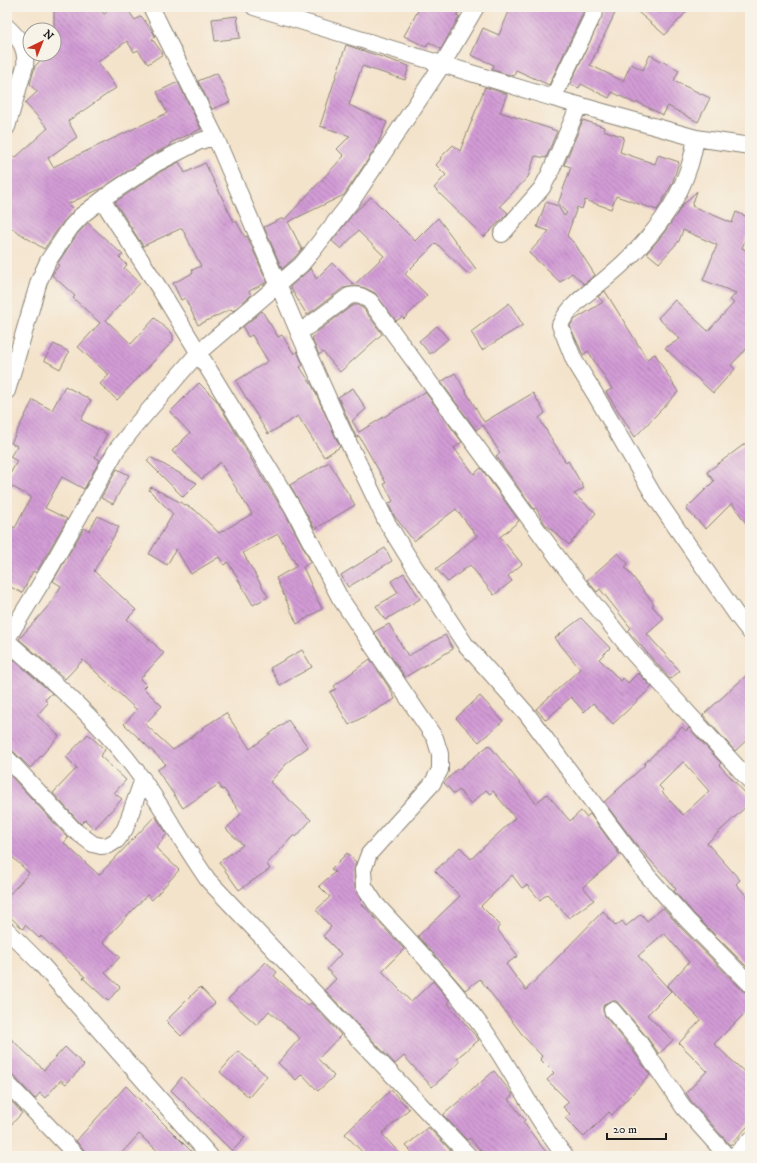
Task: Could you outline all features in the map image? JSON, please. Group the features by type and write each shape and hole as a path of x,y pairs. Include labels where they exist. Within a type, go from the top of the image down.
{"street":[{"path":"151,7 215,136 299,333 340,425 386,521 435,600 465,644 527,714 647,875 687,920 750,984"},
{"path":"469,1156 208,880 143,779 118,748 86,713 7,640 52,565 117,450 136,425 198,353 301,265 311,253 353,199 442,65 476,7"},
{"path":"552,98 597,7"},
{"path":"259,8 552,98 696,138 750,146"},
{"path":"7,27 22,45 26,57 25,66 7,127"},
{"path":"502,234 542,188 579,105"},
{"path":"7,390 38,281 48,261 71,227 82,215 102,200 155,164 198,142 215,136"},
{"path":"696,138 688,170 680,189 665,216 629,259 573,306 564,317 560,325 574,360 653,494 750,632"},
{"path":"102,200 161,292 293,508 340,598 435,738 440,754 440,770 432,784 370,854 363,870 364,886 375,903 458,996 485,1031 549,1136 565,1156"},
{"path":"299,333 349,296 356,294 363,296 370,301 564,566 633,653 750,781"},
{"path":"7,758 74,830 93,844 101,846 109,845 117,840 125,829 143,779"},
{"path":"7,930 41,964 210,1156"},
{"path":"612,1010 640,1042 684,1108 727,1156"},
{"path":"7,1083 77,1156"},
{"path":"734,1156 750,1140"}],"building":[{"path":"54,7 97,7 104,14 114,7 126,7 135,20 141,16 153,32 155,37 152,39 163,54 148,64 138,50 134,52 127,41 98,62 116,88 68,121 77,137 48,158 53,167 167,113 157,92 178,82 201,129 170,143 171,145 150,156 104,187 68,204 74,210 63,222 44,249 7,225 7,152 15,158 48,128 25,103 37,92 30,84 35,66 39,62 62,62 62,22 54,22"},
{"path":"420,7 461,7 456,16 459,17 441,49 429,42 426,47 404,36"},
{"path":"511,7 586,7 549,85 516,70 514,76 492,70 494,65 471,55 483,28 499,35"},
{"path":"606,7 618,7 590,65 623,81 631,64 643,70 650,55 679,70 674,81 710,98 698,122 668,106 663,115 612,92 609,98 581,84 579,88 570,84"},
{"path":"632,7 691,7 665,35"},
{"path":"237,16 240,38 215,41 212,19"},
{"path":"346,45 409,66 405,80 362,66 349,105 387,122 377,146 344,195 288,222 302,249 282,269 264,227 281,219 285,219 344,156 337,149 350,136 320,126"},
{"path":"217,73 230,102 212,109 198,81"},
{"path":"485,87 507,94 500,112 557,131 546,158 535,156 528,177 500,206 508,213 484,237 434,188 446,175 436,165 441,159 440,158 453,145 460,151"},
{"path":"583,120 604,127 603,130 624,137 620,152 655,164 658,155 679,162 672,184 657,210 616,196 611,209 585,200 582,209 577,207 567,236 575,244 595,275 584,284 572,273 560,282 529,253 549,231 537,227 546,202 558,206 564,216 567,213 558,204 571,167 564,165"},
{"path":"179,162 185,173 205,163 234,222 236,221 245,237 247,236 267,282 249,291 251,295 233,311 231,309 198,325 185,298 181,300 173,283 193,273 192,270 201,266 182,228 143,246 115,202 160,172"},
{"path":"697,191 692,206 732,223 736,212 750,218 750,229 742,248 750,252 750,345 731,365 735,369 713,393 665,348 680,339 658,318 675,300 708,331 734,303 730,300 736,293 703,280 717,245 683,230 679,241 659,263 647,253 664,233 684,203"},
{"path":"371,197 415,241 438,218 476,269 469,275 436,243 405,274 427,295 404,319 402,317 396,321 375,293 365,288 356,286 343,288 307,315 290,287 311,268 316,279 332,263 354,285 384,256 358,231 341,249 332,241 352,215"},
{"path":"88,223 123,255 119,257 127,265 124,268 140,283 106,320 131,344 155,318 173,335 173,341 117,400 100,384 109,375 78,347 100,323 73,298 75,296 52,275 59,265 57,264 78,233"},
{"path":"605,291 647,359 655,354 678,392 635,437 606,392 612,389 588,351 583,355 570,326 574,320 603,302 598,297"},
{"path":"509,303 523,325 482,350 471,332"},
{"path":"353,305 363,308 382,334 340,372 323,352 319,355 312,338 318,333 317,332"},
{"path":"262,311 278,337 282,335 294,354 297,351 303,365 300,367 313,387 340,447 324,457 298,416 268,434 236,381 268,361 252,335 248,337 243,327"},
{"path":"437,326 448,339 430,354 419,341"},
{"path":"54,344 69,352 60,369 44,360"},
{"path":"455,373 484,422 533,393 545,413 539,418 566,463 568,461 584,488 574,494 596,513 569,545 545,524 536,508 534,509 496,456 500,453 483,425 476,430 441,382"},
{"path":"199,383 217,401 285,513 311,562 303,567 322,609 297,624 276,578 297,566 278,534 243,553 268,597 253,605 228,562 224,565 219,557 191,574 176,549 167,565 149,554 173,514 149,490 151,487 195,510 219,533 252,514 220,462 202,479 172,451 190,433 170,412"},
{"path":"65,386 91,400 81,420 107,434 95,457 100,460 84,489 62,477 45,508 67,519 36,573 33,571 22,593 7,585 7,523 15,528 31,497 7,484 7,480 17,461 10,457 17,446 11,443 33,400 52,410"},
{"path":"353,388 366,409 352,421 359,432 425,392 462,442 454,448 474,474 481,468 519,521 500,537 522,564 508,576 512,581 494,595 470,565 448,582 436,569 477,536 456,509 414,541 395,517 388,504 393,501 384,484 386,483 359,436 356,437 338,397"},
{"path":"750,440 750,529 732,503 706,529 686,509 714,481 707,472"},
{"path":"150,457 197,483 183,497 147,461"},
{"path":"329,462 355,505 315,529 290,485"},
{"path":"117,469 129,475 113,504 101,498"},
{"path":"98,516 119,527 94,571 136,610 127,619 164,653 140,679 146,685 143,688 162,706 145,724 173,750 203,729 202,728 226,713 250,749 288,720 308,747 289,761 270,782 311,820 296,837 294,835 267,864 270,869 239,890 219,862 243,845 226,829 241,814 224,789 222,790 219,784 183,808 157,770 166,764 124,724 137,710 83,660 65,679 19,639 51,603 61,586 53,581 84,528 89,531"},
{"path":"385,548 392,561 348,587 341,575"},
{"path":"618,553 628,564 625,567 654,604 652,606 664,619 647,634 680,671 670,679 628,631 631,628 600,589 597,592 587,580"},
{"path":"404,573 420,599 385,620 376,606 398,593 391,581"},
{"path":"581,618 610,648 599,659 621,681 623,678 628,683 638,673 652,687 613,724 593,703 584,712 571,697 546,720 536,709 580,669 555,638"},
{"path":"389,624 408,656 445,635 453,649 405,677 374,632"},
{"path":"302,650 312,667 280,685 270,668"},
{"path":"13,659 52,693 45,700 48,703 37,715 59,736 30,768 14,752 7,749 7,666"},
{"path":"370,659 395,699 349,725 330,692 336,689 334,686"},
{"path":"750,672 750,737 735,751 703,715"},
{"path":"480,696 503,721 479,742 456,718"},
{"path":"682,727 686,731 689,728 721,763 719,765 750,798 750,803 707,843 740,880 736,884 750,900 750,970 694,914 674,891 676,889 635,843 604,802 645,765 644,764","holes":["683,762 709,791 683,815 662,792 663,790 659,786"]},
{"path":"88,734 105,750 100,756 126,780 114,793 122,799 94,829 85,820 81,824 53,793 77,768 66,757"},
{"path":"489,745 536,803 547,794 570,821 581,811 586,817 590,814 620,855 583,887 594,900 569,918 547,894 540,900 527,885 522,888 512,875 481,906 500,925 497,929 518,956 506,964 526,990 603,911 616,926 622,921 626,926 641,914 647,921 663,908 743,991 750,993 750,1008 714,1044 750,1077 750,1124 730,1145 692,1102 686,1093 707,1071 679,1043 701,1020 667,986 689,962 664,933 638,956 671,991 647,1015 673,1040 659,1054 646,1036 616,1001 611,1001 603,1006 605,1016 631,1048 650,1075 612,1115 609,1112 584,1137 565,1118 570,1114 563,1107 569,1102 547,1080 554,1073 540,1059 542,1056 525,1038 480,979 465,990 418,936 460,896 435,871 460,847 471,859 515,818 493,791 490,794 486,790 471,804 459,790 454,794 444,783 457,769 458,770"},
{"path":"7,772 68,838 64,843 99,875 155,816 167,834 156,848 179,870 152,900 147,895 103,942 120,957 105,973 120,987 108,1001 83,978 85,977 41,936 39,938 25,925 23,929 7,914 7,897 29,873 7,852"},
{"path":"347,853 356,862 354,870 355,887 362,900 360,902 404,949 382,971 411,1002 433,981 450,1001 448,1002 449,1005 479,1040 457,1058 460,1062 432,1087 404,1056 395,1064 325,990 336,979 327,969 341,954 323,936 331,927 316,910 330,897 319,886 335,872 331,869"},
{"path":"266,962 277,972 274,976 308,1006 311,1003 341,1035 318,1059 334,1076 318,1091 302,1074 296,1080 278,1063 300,1038 269,1011 257,1025 228,999"},
{"path":"200,987 215,1003 181,1036 166,1021"},
{"path":"7,1035 44,1070 65,1047 84,1065 66,1084 61,1080 45,1098 40,1093 35,1099 14,1076 7,1074"},
{"path":"238,1051 267,1076 249,1097 220,1072"},
{"path":"494,1071 513,1095 508,1099 525,1120 523,1122 549,1156 485,1156 470,1138 467,1140 443,1115"},
{"path":"182,1077 245,1138 232,1151 171,1090"},
{"path":"126,1086 196,1156 163,1156 139,1134 119,1156 86,1156 84,1150 76,1141"},
{"path":"391,1090 409,1109 382,1134 402,1156 366,1156 345,1134"},
{"path":"7,1097 22,1113 7,1129"},
{"path":"428,1127 454,1154 452,1156 416,1156 406,1146"}]}
